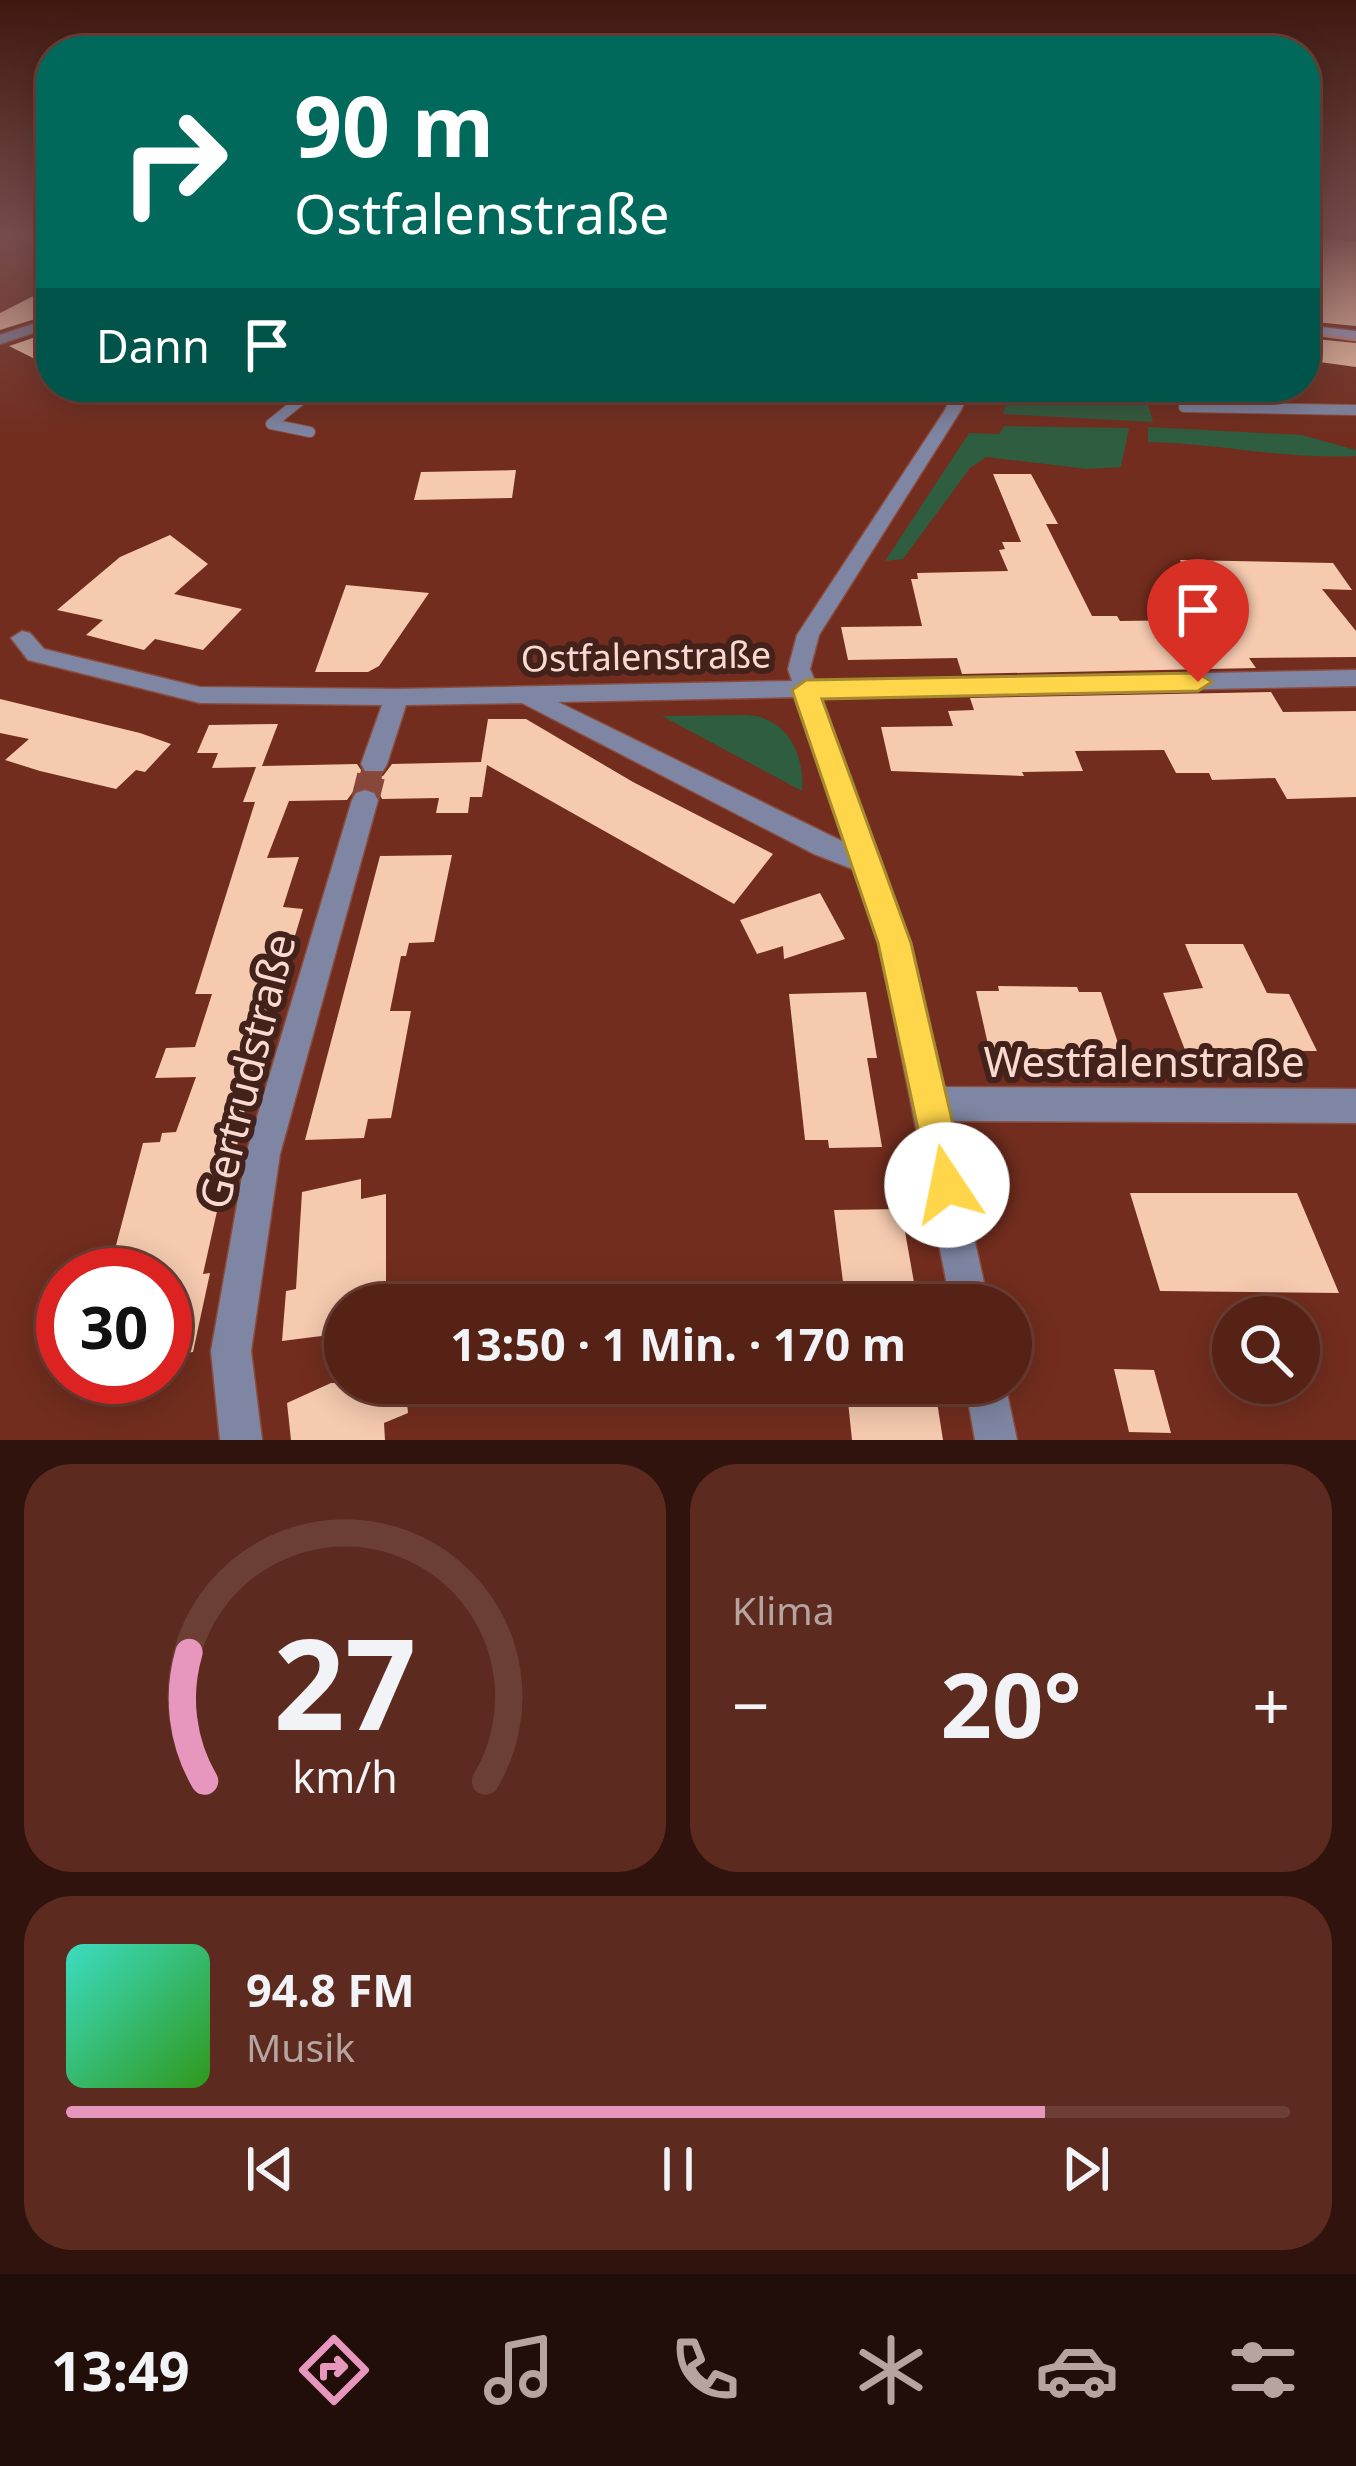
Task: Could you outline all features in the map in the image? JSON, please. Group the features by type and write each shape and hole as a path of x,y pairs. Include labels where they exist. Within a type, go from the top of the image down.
{"main road":[{"path":"1320,331 1356,335"}],"street":[{"path":"0,340 36,327"},
{"path":"955,402 808,634 799,660 894,943 966,1284"},
{"name":"Ostfalenstraße","path":"22,638 36,655 200,695 397,697 1356,678"},
{"path":"525,695 864,862"},
{"path":"374,764 397,697"},
{"name":"Gertrudstraße","path":"242,1440 231,1351 263,1154 365,800"},
{"name":"Westfalenstraße","path":"931,1104 1356,1106"},
{"path":"989,1404 996,1440"}],"lane":[{"path":"299,402 272,424 310,432"},
{"path":"1184,407 1356,410"}],"green space":[{"path":"1007,402 1147,402 1153,422 1003,414"},
{"path":"1004,426 1129,428 1121,467 1087,469 986,457 970,468 903,559 885,561 969,433 999,434"},
{"path":"1148,427 1302,435 1356,450 1356,456 1148,442"},
{"path":"747,715 772,722 790,740 800,763 802,791 662,716"}],"building":[{"path":"21,302 36,302 36,319 0,330 0,313"},
{"path":"1320,302 1356,302 1356,326 1320,322"},
{"path":"36,337 36,360 9,346"},
{"path":"1320,339 1356,343 1356,367 1320,362"},
{"path":"516,470 512,498 414,500 421,472"},
{"path":"993,474 1031,474 1058,524 1046,524 1092,616 1117,616 1120,621 1199,620 1191,607 1204,607 1180,560 1333,563 1352,590 1322,589 1356,631 1356,657 1249,658 1256,668 962,674 957,658 848,660 841,627 922,626 911,579 918,579 917,573 1008,571 999,550 1005,549 1002,542 1021,542"},
{"path":"170,535 208,564 174,594 242,609 203,650 155,639 144,650 86,635 103,620 57,610 120,557"},
{"path":"346,585 429,593 379,666 368,672 315,672"},
{"path":"1271,692 1283,712 1356,711 1356,797 1287,799 1275,778 1212,780 1209,773 1176,773 1164,750 1075,751 1083,771 1022,772 1024,776 891,771 881,727 953,726 948,711 974,710 970,698"},
{"path":"0,699 171,744 145,772 136,770 116,789 40,771 5,760 29,739 0,733"},
{"path":"488,719 526,719 633,782 773,854 734,904 487,765 482,797 470,797 468,813 436,813 439,798 382,799 378,791 366,786 355,789 347,800 289,801 267,858 299,857 283,907 303,909 249,1090 228,1188 222,1189 192,1352 192,1248 115,1248 143,1143 160,1142 162,1133 176,1132 196,1077 155,1078 166,1048 195,1047 212,994 195,994 255,802 243,802 256,767 212,768 218,753 197,753 209,725 278,724 262,766 357,764 365,776 383,776 392,764 481,762"},
{"path":"452,855 434,942 409,943 406,956 401,956 390,1011 411,1011 391,1118 368,1119 364,1138 305,1140 380,856"},
{"path":"820,893 845,939 784,959 783,946 757,954 740,920"},
{"path":"1185,944 1243,944 1267,993 1289,994 1317,1051 1185,1050 1163,993 1203,988"},
{"path":"998,986 1101,992 1120,1049 989,1049 976,991 999,991"},
{"path":"866,992 877,1058 867,1058 882,1147 829,1148 828,1140 805,1140 789,994"},
{"path":"361,1179 361,1199 386,1194 386,1284 324,1284 324,1336 282,1341 286,1291 296,1289 302,1192"},
{"path":"1130,1193 1297,1193 1339,1293 1160,1291"},
{"path":"901,1209 914,1284 843,1284 834,1210"},
{"path":"1114,1369 1154,1370 1171,1433 1129,1432"},
{"path":"324,1386 324,1404 407,1404 408,1413 384,1423 385,1440 291,1440 287,1403"},
{"path":"848,1404 937,1404 943,1440 852,1440"}],"tunnel":[{"path":"370,779 374,764"},
{"path":"365,800 371,776"}],"tram line":[{"path":"1320,335 1356,340"}],"route":[{"path":"947,1185 894,943 806,690 1198,682"}]}
